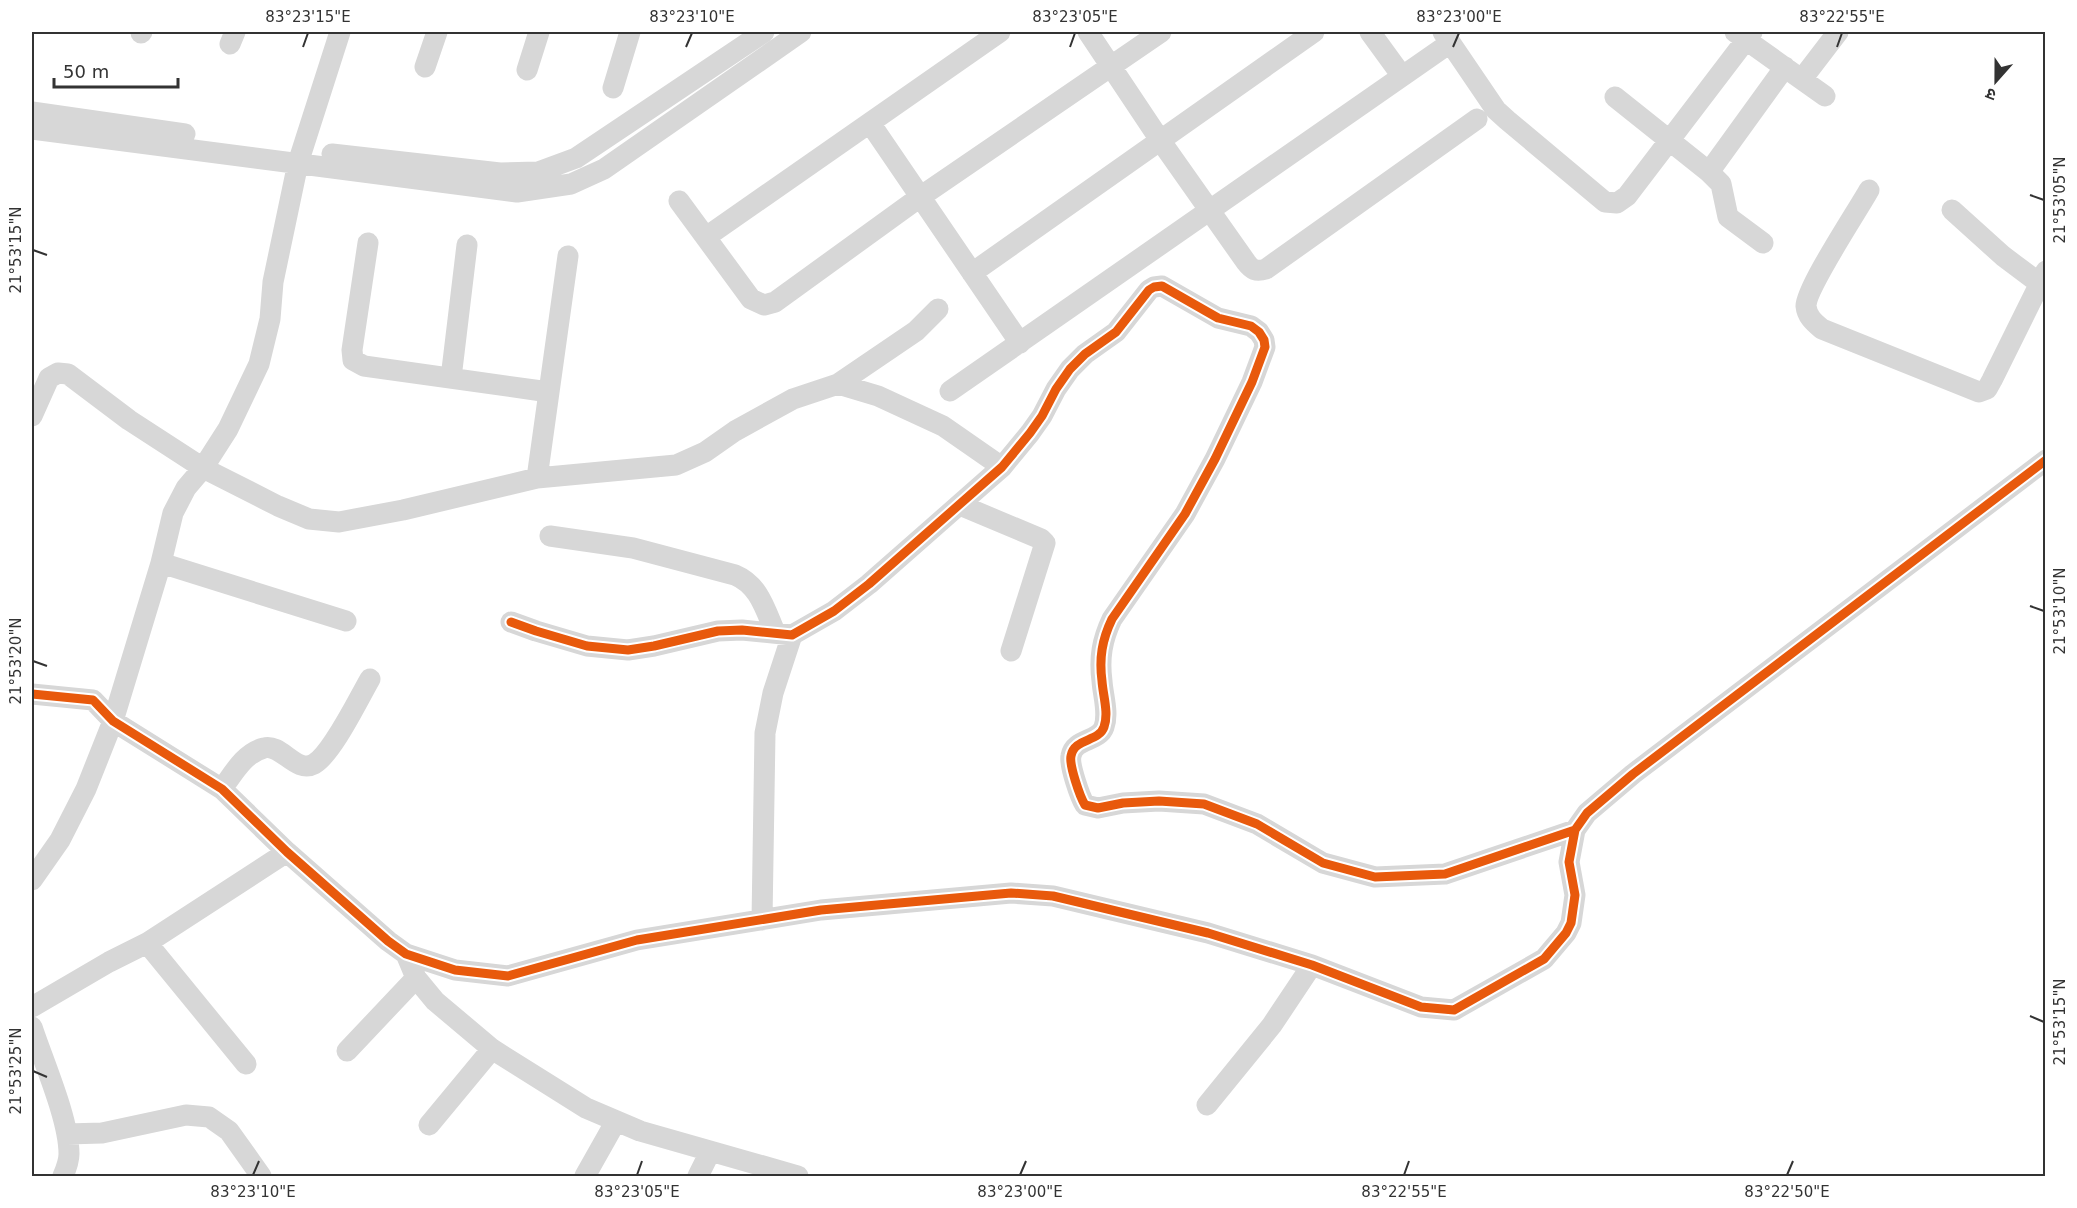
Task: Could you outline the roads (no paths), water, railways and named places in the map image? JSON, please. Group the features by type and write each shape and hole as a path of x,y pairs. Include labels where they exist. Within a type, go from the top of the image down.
{"street":[{"path":"32,880 60,840 86,789 113,721 161,563 173,513 186,488 203,468 228,429 259,364 270,319 273,282 301,156 340,32"},
{"path":"425,67 437,32"},
{"path":"527,70 539,32"},
{"path":"613,88 630,32"},
{"path":"32,129 500,173 538,172 576,158 764,32"},
{"path":"32,112 301,156 440,183 517,192 571,184 604,169 801,32"},
{"path":"706,237 1000,32"},
{"path":"1088,32 1160,140 1252,269 1258,272 1266,270 1477,119"},
{"path":"679,201 751,299 764,305 775,302 920,197 1161,32"},
{"path":"972,273 1314,32"},
{"path":"1370,32 1402,76"},
{"path":"1709,172 1793,73 1838,32"},
{"path":"950,391 1402,76 1446,37 1496,110 1605,202 1617,203 1623,200 1669,141 1744,34 1825,96"},
{"path":"1615,97 1709,172 1721,184 1728,217 1763,243"},
{"path":"870,123 1020,343"},
{"path":"1869,190 1818,276 1806,305 1810,319 1822,329 1979,392 1987,389 1992,380 2042,277 2003,256 1952,210"},
{"path":"368,243 352,350 353,360 364,366 549,392"},
{"path":"451,378 467,245"},
{"path":"537,478 568,256"},
{"path":"511,622 587,646 628,650 718,631 783,633 834,611 869,584 1002,466 1030,434 1070,369 1085,354 1116,332 1149,290 1162,286 1218,318 1251,326 1259,332 1265,347 1252,382 1220,450 1185,514 1112,619 1104,635 1101,647 1101,679 1106,708 1104,727 1101,733 1077,744 1071,753 1070,762 1083,801 1092,808 1160,801 1204,804 1257,824 1323,863 1375,877 1445,874 1575,830"},
{"path":"32,416 49,378 58,374 68,374 129,420 203,468 309,519 339,522 403,510 537,478 676,465 705,452 735,431 794,399 838,384 916,331 938,309"},
{"path":"838,384 878,396 926,417 1002,466"},
{"path":"32,694 93,700 113,721 222,789 287,852 388,941 406,954 455,970 508,976 637,940 821,910 1011,893 1053,896 1208,933 1312,965 1421,1007 1454,1010 1544,959 1566,933 1571,923 1575,896 1569,862 1575,830 1587,813 1633,774 2046,460"},
{"path":"960,505 1041,539 1045,543 1011,651"},
{"path":"550,536 633,548 735,575 747,580 757,590 783,633 765,733 762,920"},
{"path":"161,563 346,621"},
{"path":"222,789 241,762 265,747 272,748 304,766 313,764 333,743 370,679"},
{"path":"32,1007 109,962 147,943 287,852"},
{"path":"147,943 246,1064"},
{"path":"406,954 416,978 435,1001 492,1049 586,1108 640,1131 794,1176"},
{"path":"1207,1105 1272,1025 1312,965"},
{"path":"347,1051 416,978"},
{"path":"32,1027 67,1134 69,1152 63,1176"},
{"path":"429,1125 492,1049"},
{"path":"67,1134 102,1133 186,1114 209,1117 229,1131 261,1176"},
{"path":"585,1176 616,1121"},
{"path":"698,1176 710,1152"}]}
